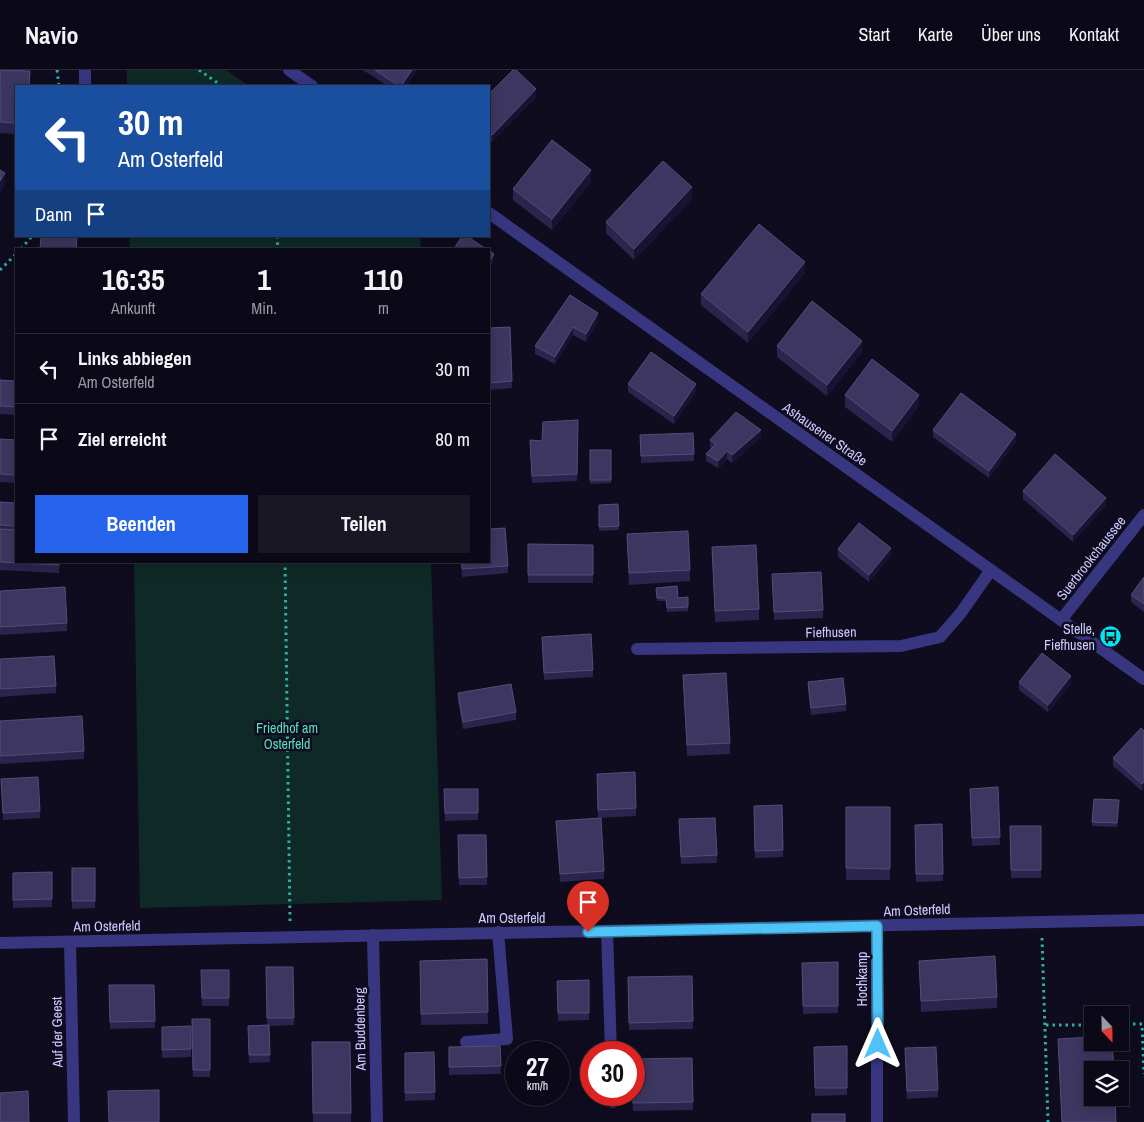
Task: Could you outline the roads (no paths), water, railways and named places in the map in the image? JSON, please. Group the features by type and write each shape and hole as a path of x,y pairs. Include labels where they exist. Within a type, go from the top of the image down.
{"street":[{"path":"85,70 85,85"},
{"path":"289,70 311,85"},
{"name":"Ashausener Straße","path":"490,214 1144,679"},
{"name":"Suerbrookchaussee","path":"1061,620 1144,515"},
{"name":"Fiefhusen","path":"637,649 901,646 940,637 960,614 991,570"},
{"name":"Am Osterfeld","path":"0,943 1144,920"},
{"name":"Hochkamp","path":"877,926 878,1122"},
{"path":"607,931 611,1041"},
{"path":"466,1042 507,1039 498,932"},
{"name":"Am Buddenberg","path":"373,935 377,1122"},
{"name":"Auf der Geest","path":"70,942 74,1122"}],"place":[{"name":"Stelle, Fiefhusen","path":"1111,637"}],"park label":[{"name":"Friedhof am Osterfeld","path":"287,736"}]}
